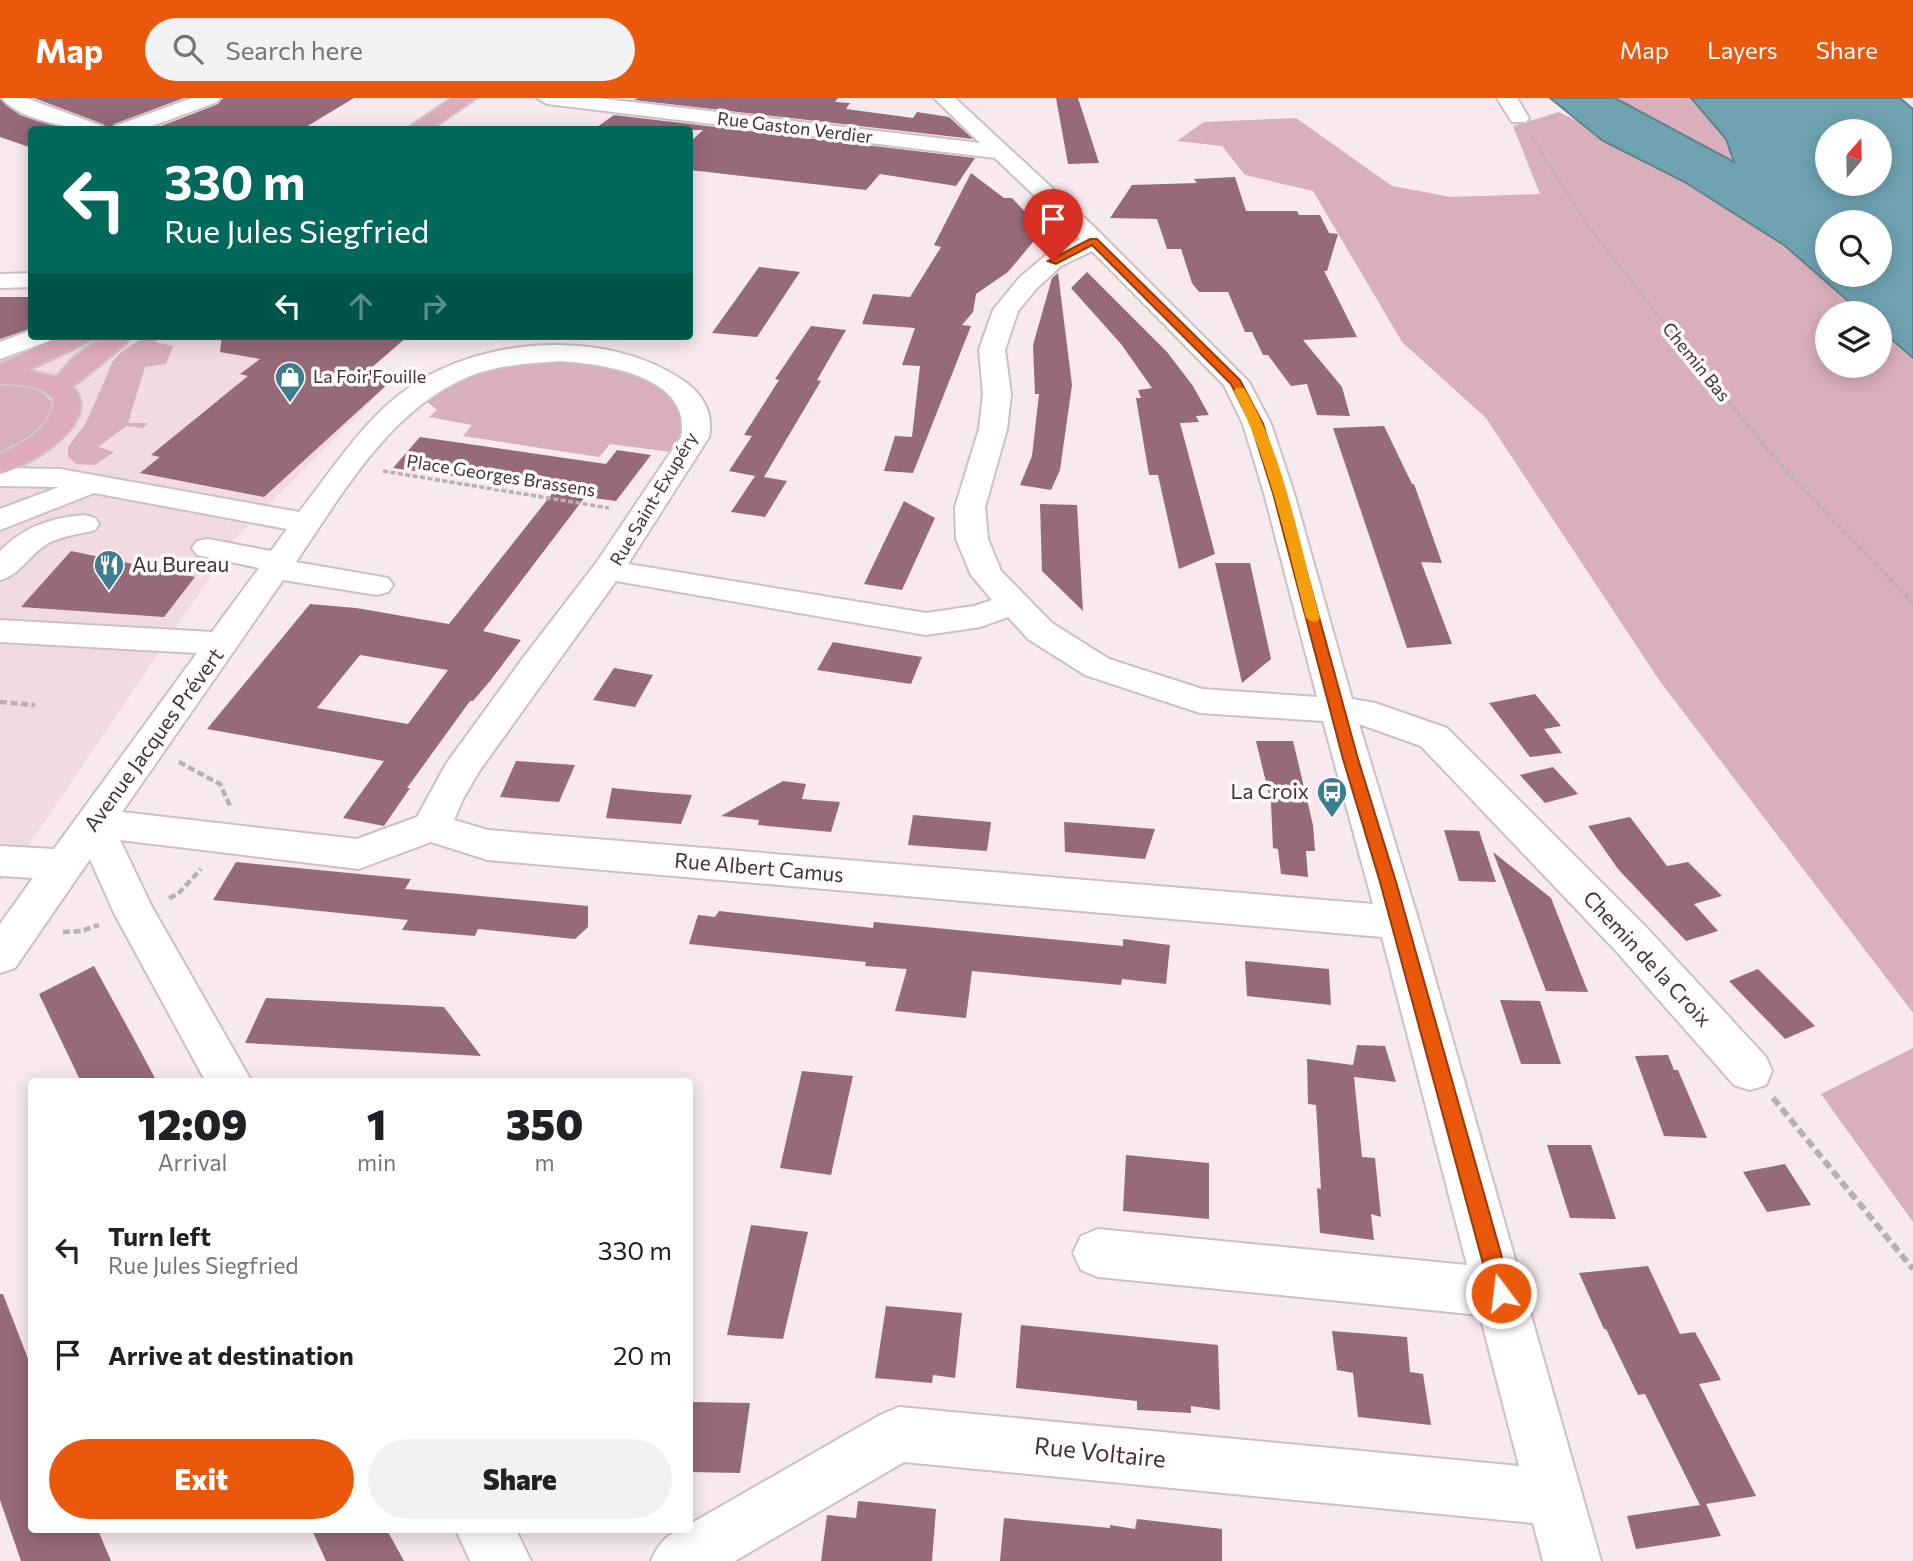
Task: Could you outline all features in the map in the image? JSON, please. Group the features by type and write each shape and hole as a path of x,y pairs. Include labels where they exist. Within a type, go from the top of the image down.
{"main road":[{"path":"421,126 466,98"},
{"path":"443,126 487,98"},
{"path":"0,375 74,340"},
{"path":"59,388 82,363 114,340"},
{"path":"0,375 43,380 59,388 68,398 69,410 62,424 49,438 0,465"}],"street":[{"path":"12,98 25,106 84,126"},
{"path":"133,126 210,98"},
{"name":"Rue Gaston Verdier","path":"547,98 1001,152"},
{"path":"944,98 1236,382 1257,424 1279,493 1399,922 1572,1561"},
{"path":"1507,98 1519,118"},
{"name":"Chemin de la Croix","path":"1093,241 1053,261 1028,283 1006,310 992,350 997,394 993,429 970,507 972,539 987,575 1040,631 1097,667 1200,701 1362,712 1434,737 1631,939 1750,1071"},
{"path":"0,281 28,280"},
{"path":"0,351 29,340"},
{"name":"Rue Saint-Exupéry","path":"307,523 394,413 414,396 450,376 488,363 522,357 555,354 610,358 661,377 686,396 696,409 698,423 695,437 608,570 926,624 980,616 1012,604"},
{"path":"49,438 50,450 60,478"},
{"path":"0,478 60,478 307,523"},
{"path":"0,478 9,484 12,491 8,512"},
{"path":"8,512 60,478"},
{"path":"8,512 76,492 89,483"},
{"path":"0,541 38,524 58,519 84,524 54,528 37,535 23,545 0,570"},
{"name":"Avenue Jacques Prévert","path":"0,956 307,523"},
{"path":"208,548 377,585"},
{"path":"93,823 359,854 433,826 458,776 559,631 608,570"},
{"path":"19,636 101,643 223,644"},
{"path":"93,823 134,913 228,1078"},
{"name":"Rue Albert Camus","path":"433,826 452,835 488,845 1399,922"},
{"path":"0,860 63,865"},
{"path":"1098,1253 1501,1293"},
{"name":"Rue Voltaire","path":"680,1561 899,1434 1553,1497"},
{"path":"486,1533 502,1561"}],"path":[{"name":"Chemin Bas","path":"1519,118 1588,226 1647,302 1777,461 1913,603"},
{"name":"Place Georges Brassens","path":"351,466 646,514"},
{"path":"0,702 35,705"},
{"path":"1750,1071 1913,1269"}],"shaded area":[{"path":"1615,98 1691,98 1726,140 1735,163"},
{"path":"1559,112 1640,152 1766,226 1815,265 1815,287 1842,287 1859,301 1815,301 1815,378 1892,378 1892,328 1913,345 1913,1013 1659,680 1486,418 1402,342 1313,191 1245,175 1222,146 1177,141 1204,122 1296,118 1392,186 1451,197 1540,194 1513,126"},
{"path":"28,305 28,340 320,340 290,364 391,381 238,536 0,883 0,322"},
{"path":"139,340 158,340 155,342 173,346 166,364 145,367 128,423 148,423 143,428 126,426 98,447 114,452 95,465 76,464 68,456 68,447 86,423 113,361"},
{"path":"550,360 613,365 651,380 685,410 683,434 671,452 610,444 599,457 463,436 472,425 429,417 437,410 424,399 478,372 512,364"},
{"path":"0,384 30,387 43,394 54,405 41,430 0,455"},
{"path":"1913,1048 1913,1222 1821,1094"}],"water":[{"path":"1550,98 1615,98 1734,162 1726,139 1691,98 1900,98 1913,109 1913,358 1892,340 1892,301 1848,301 1832,287 1892,287 1892,210 1815,210 1815,272 1784,245 1683,181 1603,141"}],"building":[{"path":"34,98 184,98 113,126"},
{"path":"223,98 354,98 308,126 161,126 218,104"},
{"path":"838,98 835,102 850,103 846,109 913,118 917,112 949,117 973,139 634,100"},
{"path":"1056,98 1078,98 1099,163 1068,164"},
{"path":"0,99 20,115 57,126 28,126 28,147 0,137"},
{"path":"614,115 975,158 956,186 880,174 866,190 693,170 693,139 703,130 693,130 693,126 599,126"},
{"path":"971,173 1004,198 1012,198 1043,230 1008,272 976,294 973,312 962,325 971,326 913,473 884,471 895,436 912,437 920,366 902,365 915,328 862,324 873,294 910,297 941,247 934,245"},
{"path":"1235,177 1246,211 1297,211 1299,215 1320,215 1329,233 1338,234 1327,271 1324,271 1357,337 1303,340 1342,387 1350,416 1317,415 1307,384 1291,386 1268,355 1263,355 1252,332 1245,332 1228,292 1199,292 1192,283 1181,249 1167,249 1157,219 1110,218 1132,185 1197,183 1194,179"},
{"path":"759,267 800,272 757,337 712,333"},
{"path":"1087,272 1167,352 1193,386 1209,415 1196,416 1199,422 1180,423 1215,554 1179,569 1158,475 1149,475 1136,398 1141,398 1138,390 1152,388 1121,344 1071,288"},
{"path":"1058,273 1072,385 1060,470 1051,490 1020,485 1032,456 1039,394 1035,394 1033,345 1052,278"},
{"path":"0,297 28,297 28,329 0,339"},
{"path":"811,326 846,330 817,380 821,381 764,477 787,481 765,517 731,512 755,476 729,471 752,436 744,435 779,380 775,379"},
{"name":"La Foir'Fouille","path":"222,340 403,340 362,376 391,381 264,497 140,473 160,457 151,455 248,376 240,374 260,359 220,352"},
{"path":"1384,426 1414,484 1442,563 1421,562 1452,644 1407,648 1333,428"},
{"path":"420,437 606,464 617,450 651,455 616,501 585,497 483,631 521,640 490,681 473,701 470,701 407,788 410,788 384,826 343,818 384,761 207,729 310,604 356,608 449,624 555,490 393,468","holes":["360,655 448,670 408,724 317,708"]},
{"path":"904,501 935,518 902,590 864,584"},
{"path":"1040,504 1077,505 1083,611 1042,571"},
{"name":"Au Bureau","path":"71,551 195,577 164,617 21,607"},
{"path":"1215,563 1250,563 1271,659 1242,683"},
{"path":"833,642 922,657 911,684 817,670"},
{"path":"614,668 653,675 635,707 593,700"},
{"path":"1535,694 1561,726 1544,729 1562,753 1530,757 1489,703"},
{"path":"1256,741 1293,741 1313,825 1315,851 1306,851 1308,877 1281,874 1278,849 1273,848 1271,803"},
{"path":"516,761 575,765 559,802 500,797"},
{"path":"1553,767 1578,794 1545,803 1520,775"},
{"path":"783,781 806,784 802,799 840,802 831,832 758,825 759,820 721,816"},
{"path":"612,788 692,795 681,824 606,818"},
{"path":"913,815 991,822 987,851 908,845"},
{"path":"1630,817 1667,866 1688,862 1722,896 1694,904 1718,931 1686,941 1618,869 1588,826"},
{"path":"1064,822 1155,829 1145,859 1065,852"},
{"path":"1444,830 1479,831 1496,882 1459,881"},
{"path":"1493,852 1551,898 1588,992 1546,991"},
{"path":"236,862 411,879 405,889 588,906 588,927 575,939 478,929 475,936 402,930 408,920 213,900"},
{"path":"719,911 873,928 874,922 1123,946 1123,939 1170,945 1166,984 1122,979 1121,985 972,971 966,1018 895,1011 907,969 865,966 866,962 689,944 698,915 715,917"},
{"path":"1245,961 1329,969 1331,1005 1247,996"},
{"path":"94,966 155,1078 79,1078 39,994"},
{"path":"1758,969 1815,1026 1785,1039 1729,981"},
{"path":"266,998 444,1007 481,1056 245,1043"},
{"path":"1500,1000 1540,1001 1561,1064 1521,1064"},
{"path":"1357,1045 1385,1046 1396,1082 1354,1077 1362,1157 1375,1158 1381,1217 1371,1214 1374,1240 1320,1233 1317,1188 1321,1189 1316,1105 1308,1104 1307,1059 1353,1065"},
{"path":"1668,1055 1674,1070 1678,1070 1707,1138 1664,1136 1635,1056"},
{"path":"802,1071 853,1076 831,1175 780,1168"},
{"path":"1547,1145 1591,1145 1616,1219 1570,1218"},
{"path":"1126,1155 1209,1163 1209,1219 1123,1211"},
{"path":"1785,1164 1811,1205 1767,1212 1743,1172"},
{"path":"751,1225 808,1232 783,1339 727,1335"},
{"path":"1648,1266 1680,1334 1695,1332 1721,1380 1699,1384 1756,1496 1706,1504 1721,1536 1636,1549 1627,1516 1700,1505 1645,1394 1638,1395 1579,1273"},
{"path":"0,1294 3,1294 28,1359 28,1533 99,1533 111,1561 21,1561 0,1500"},
{"path":"886,1306 962,1313 955,1378 933,1375 932,1383 875,1378"},
{"path":"1021,1325 1218,1345 1220,1410 1191,1406 1191,1413 1137,1410 1137,1401 1016,1388"},
{"path":"1332,1331 1407,1337 1410,1372 1423,1374 1431,1425 1358,1417 1353,1373 1337,1370"},
{"path":"693,1402 750,1403 740,1473 693,1472"},
{"path":"858,1501 936,1509 932,1561 821,1561 827,1515 856,1518"},
{"path":"1004,1518 1135,1529 1137,1519 1222,1529 1222,1561 1000,1561"},
{"path":"313,1533 389,1533 404,1561 326,1561"}],"slow traffic":[{"path":"1240,391 1257,424 1313,618"}],"place":[{"name":"La Foir'Fouille","path":"290,404"},
{"name":"Au Bureau","path":"109,592"},
{"name":"La Croix","path":"1332,819"}],"route":[{"path":"1053,261 1093,241 1236,382 1257,424 1279,493 1501,1293"}]}
